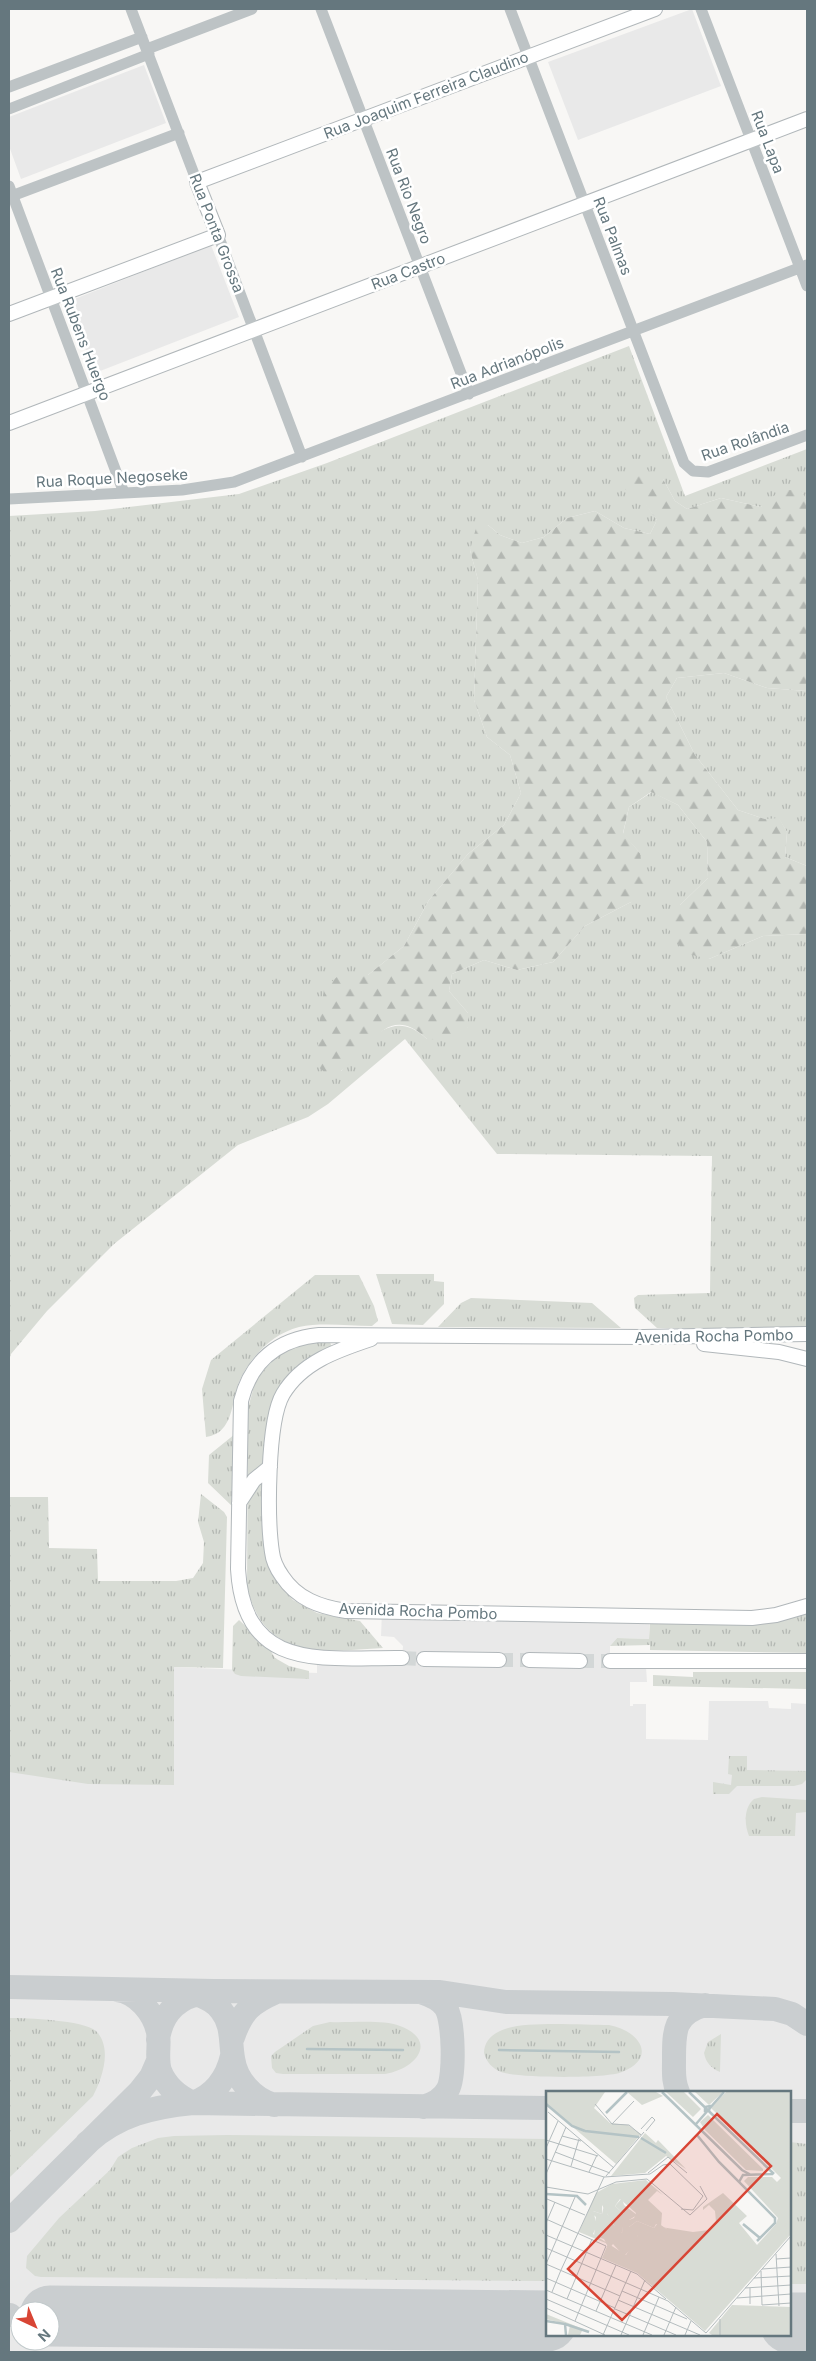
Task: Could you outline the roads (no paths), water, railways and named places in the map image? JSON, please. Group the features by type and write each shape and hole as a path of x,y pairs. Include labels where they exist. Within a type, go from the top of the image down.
{"main road":[{"name":"Rua Joaquim Ferreira Claudino","path":"197,182 655,9"},
{"name":"Rua Castro","path":"9,423 807,119"},
{"name":"Rua Ponta Grossa","path":"197,182 218,235"},
{"path":"9,314 218,235"},
{"name":"Avenida Rocha Pombo","path":"402,1658 308,1657 289,1653 262,1635 247,1614 241,1594 238,1569 241,1401 245,1387 262,1359 273,1349 302,1336 644,1337 807,1334"},
{"name":"Avenida Rocha Pombo","path":"381,1335 321,1359 290,1384 283,1394 275,1415 270,1467 271,1540 275,1564 294,1592 317,1605 330,1609 364,1611 752,1618 776,1615 807,1606"},
{"path":"644,1337 779,1352 807,1359"},
{"path":"239,1502 254,1480 270,1467"},
{"path":"424,1659 499,1660"},
{"path":"529,1660 580,1661"},
{"path":"610,1661 807,1662"}],"street":[{"name":"Rua Ponta Grossa","path":"131,9 197,182"},
{"path":"9,109 252,9"},
{"name":"Rua Rio Negro","path":"321,9 468,394"},
{"name":"Rua Palmas","path":"510,9 680,456 693,471"},
{"name":"Rua Lapa","path":"701,9 804,266 807,286"},
{"path":"9,87 142,37"},
{"path":"79,60 86,78"},
{"path":"10,193 179,133"},
{"name":"Rua Rubens Huergo","path":"10,193 124,493"},
{"name":"Rua Ponta Grossa","path":"218,235 302,457"},
{"name":"Rua Adrianópolis","path":"216,486 252,476 804,266"},
{"name":"Rua Rolândia","path":"693,471 700,473 715,470 807,435"},
{"name":"Rua Roque Negoseke","path":"9,499 216,486"}],"waterway":[{"path":"307,2049 403,2050"},
{"path":"499,2050 619,2052"}],"tunnel":[{"path":"402,1658 424,1659"},
{"path":"499,1660 529,1660"},
{"path":"580,1661 610,1661"}]}
